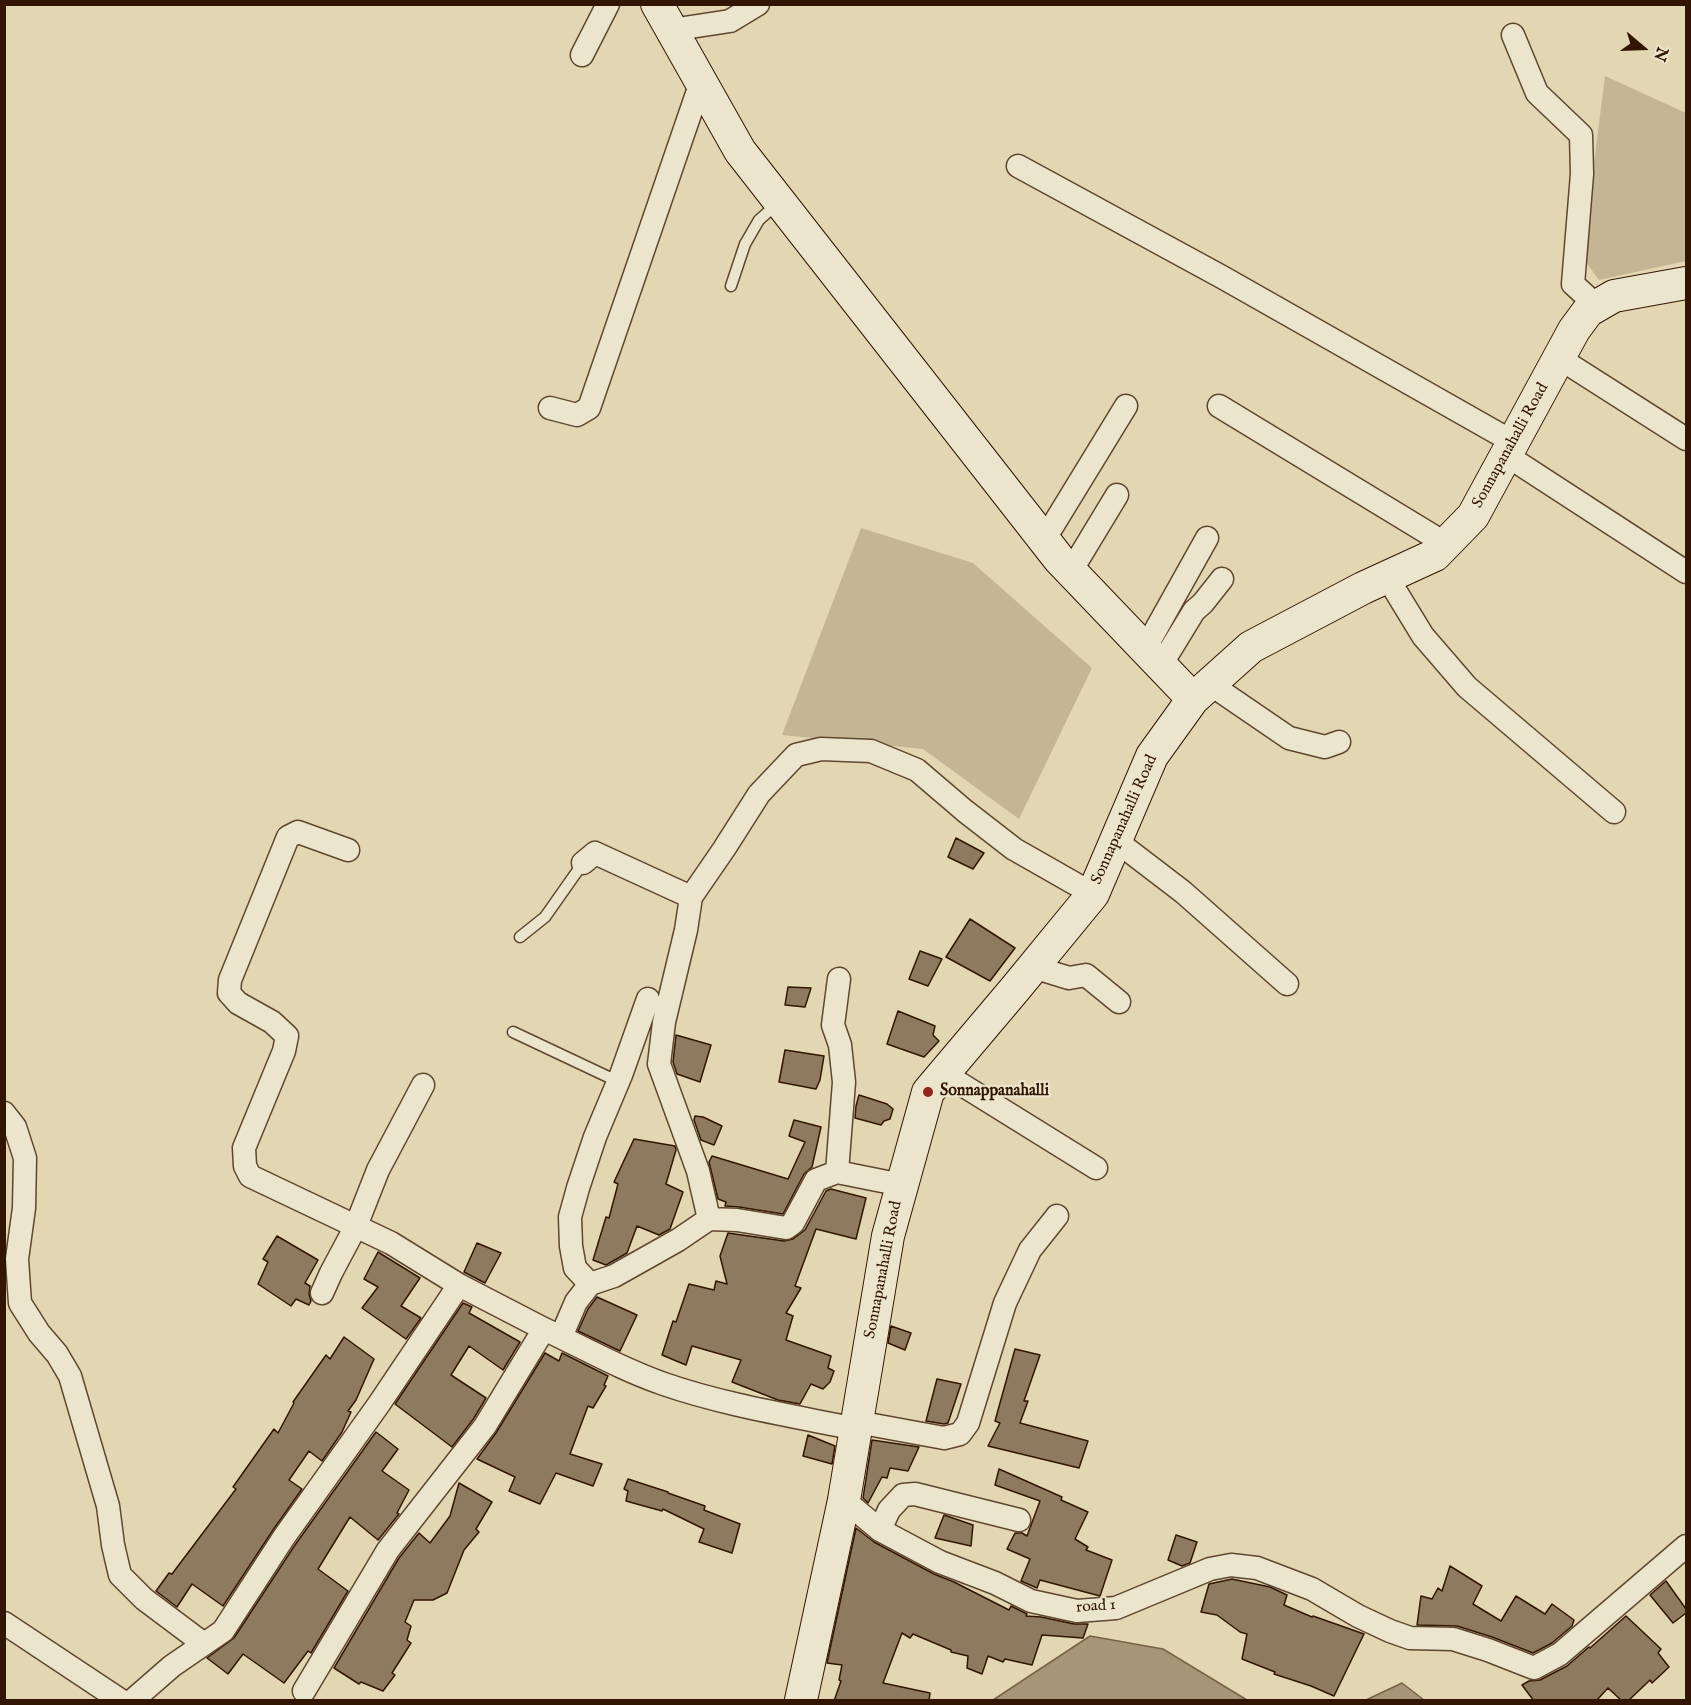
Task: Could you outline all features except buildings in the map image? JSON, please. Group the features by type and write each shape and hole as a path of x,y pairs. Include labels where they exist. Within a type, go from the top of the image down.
{"street":[{"path":"582,55 608,4"},
{"path":"664,17 730,21 758,4"},
{"path":"664,17 740,151 1059,559 1153,657 1202,692 1289,738 1325,747 1339,742"},
{"path":"1513,34 1537,93 1581,135 1582,174 1573,284 1597,306"},
{"path":"550,408 577,415 589,408 701,82"},
{"path":"1018,166 1222,277 1510,449 1686,572"},
{"name":"Sonnapanahalli Road","path":"801,1701 844,1500 888,1236 928,1092 1093,894 1152,756 1202,692 1251,647 1363,588 1435,555 1473,516 1574,330 1588,311 1614,296 1686,284"},
{"path":"1559,358 1686,439"},
{"path":"1044,540 1126,406"},
{"path":"1219,406 1446,544"},
{"path":"1071,571 1117,495"},
{"path":"1153,657 1207,538"},
{"path":"1387,578 1423,636 1467,687 1614,812"},
{"path":"1153,657 1222,579"},
{"path":"709,1219 698,1171 659,1064 664,1022 686,930 691,897 759,794 796,755 821,749 871,752 917,770 1014,849 1093,894"},
{"path":"348,850 298,832 288,837 230,980 229,993 238,1003 272,1022 287,1036 284,1051 243,1148 245,1166 250,1176 391,1243 459,1285 552,1333 664,1384 722,1400 856,1426 944,1438 960,1434 968,1423 1005,1303 1030,1250 1057,1216"},
{"path":"1115,840 1183,892 1287,984"},
{"path":"583,863 595,853 691,897"},
{"path":"1033,967 1069,978 1086,975 1119,1002"},
{"path":"837,1172 844,1082 840,1045 833,1025 839,979"},
{"path":"590,1284 575,1268 570,1217 595,1137 648,999"},
{"path":"943,1073 1096,1168"},
{"path":"322,1293 356,1226 378,1170 423,1085"},
{"path":"4,1113 15,1127 25,1158 24,1208 17,1259 20,1303 70,1376 108,1506 120,1575 144,1599 204,1644"},
{"path":"304,1691 388,1550 485,1426 590,1284 614,1276 678,1240 709,1219 737,1220 786,1227 793,1223 816,1180 837,1172 902,1185"},
{"path":"133,1701 172,1666 223,1631 284,1537 379,1404 459,1285"},
{"path":"880,1530 889,1510 903,1495 915,1494 1019,1521"},
{"name":"road 1","path":"844,1500 880,1530 940,1562 995,1583 1031,1601 1077,1611 1116,1608 1210,1569 1231,1565 1257,1568 1312,1589 1390,1632 1410,1638 1453,1639 1534,1668 1560,1654 1686,1546"},
{"path":"4,1623 120,1701"}],"lane":[{"path":"731,286 745,244 759,220 780,202"},
{"path":"520,937 545,917 583,863"},
{"path":"513,1032 618,1082"}],"shaded area":[{"path":"1605,76 1686,113 1686,261 1599,280 1582,257"},
{"path":"861,528 973,563 1092,668 1019,819 923,749 782,735"},
{"path":"1090,1636 1163,1649 1247,1700 993,1700"},
{"path":"1402,1683 1424,1700 1366,1700"}],"place":[{"name":"Sonnappanahalli","path":"928,1092"}]}
